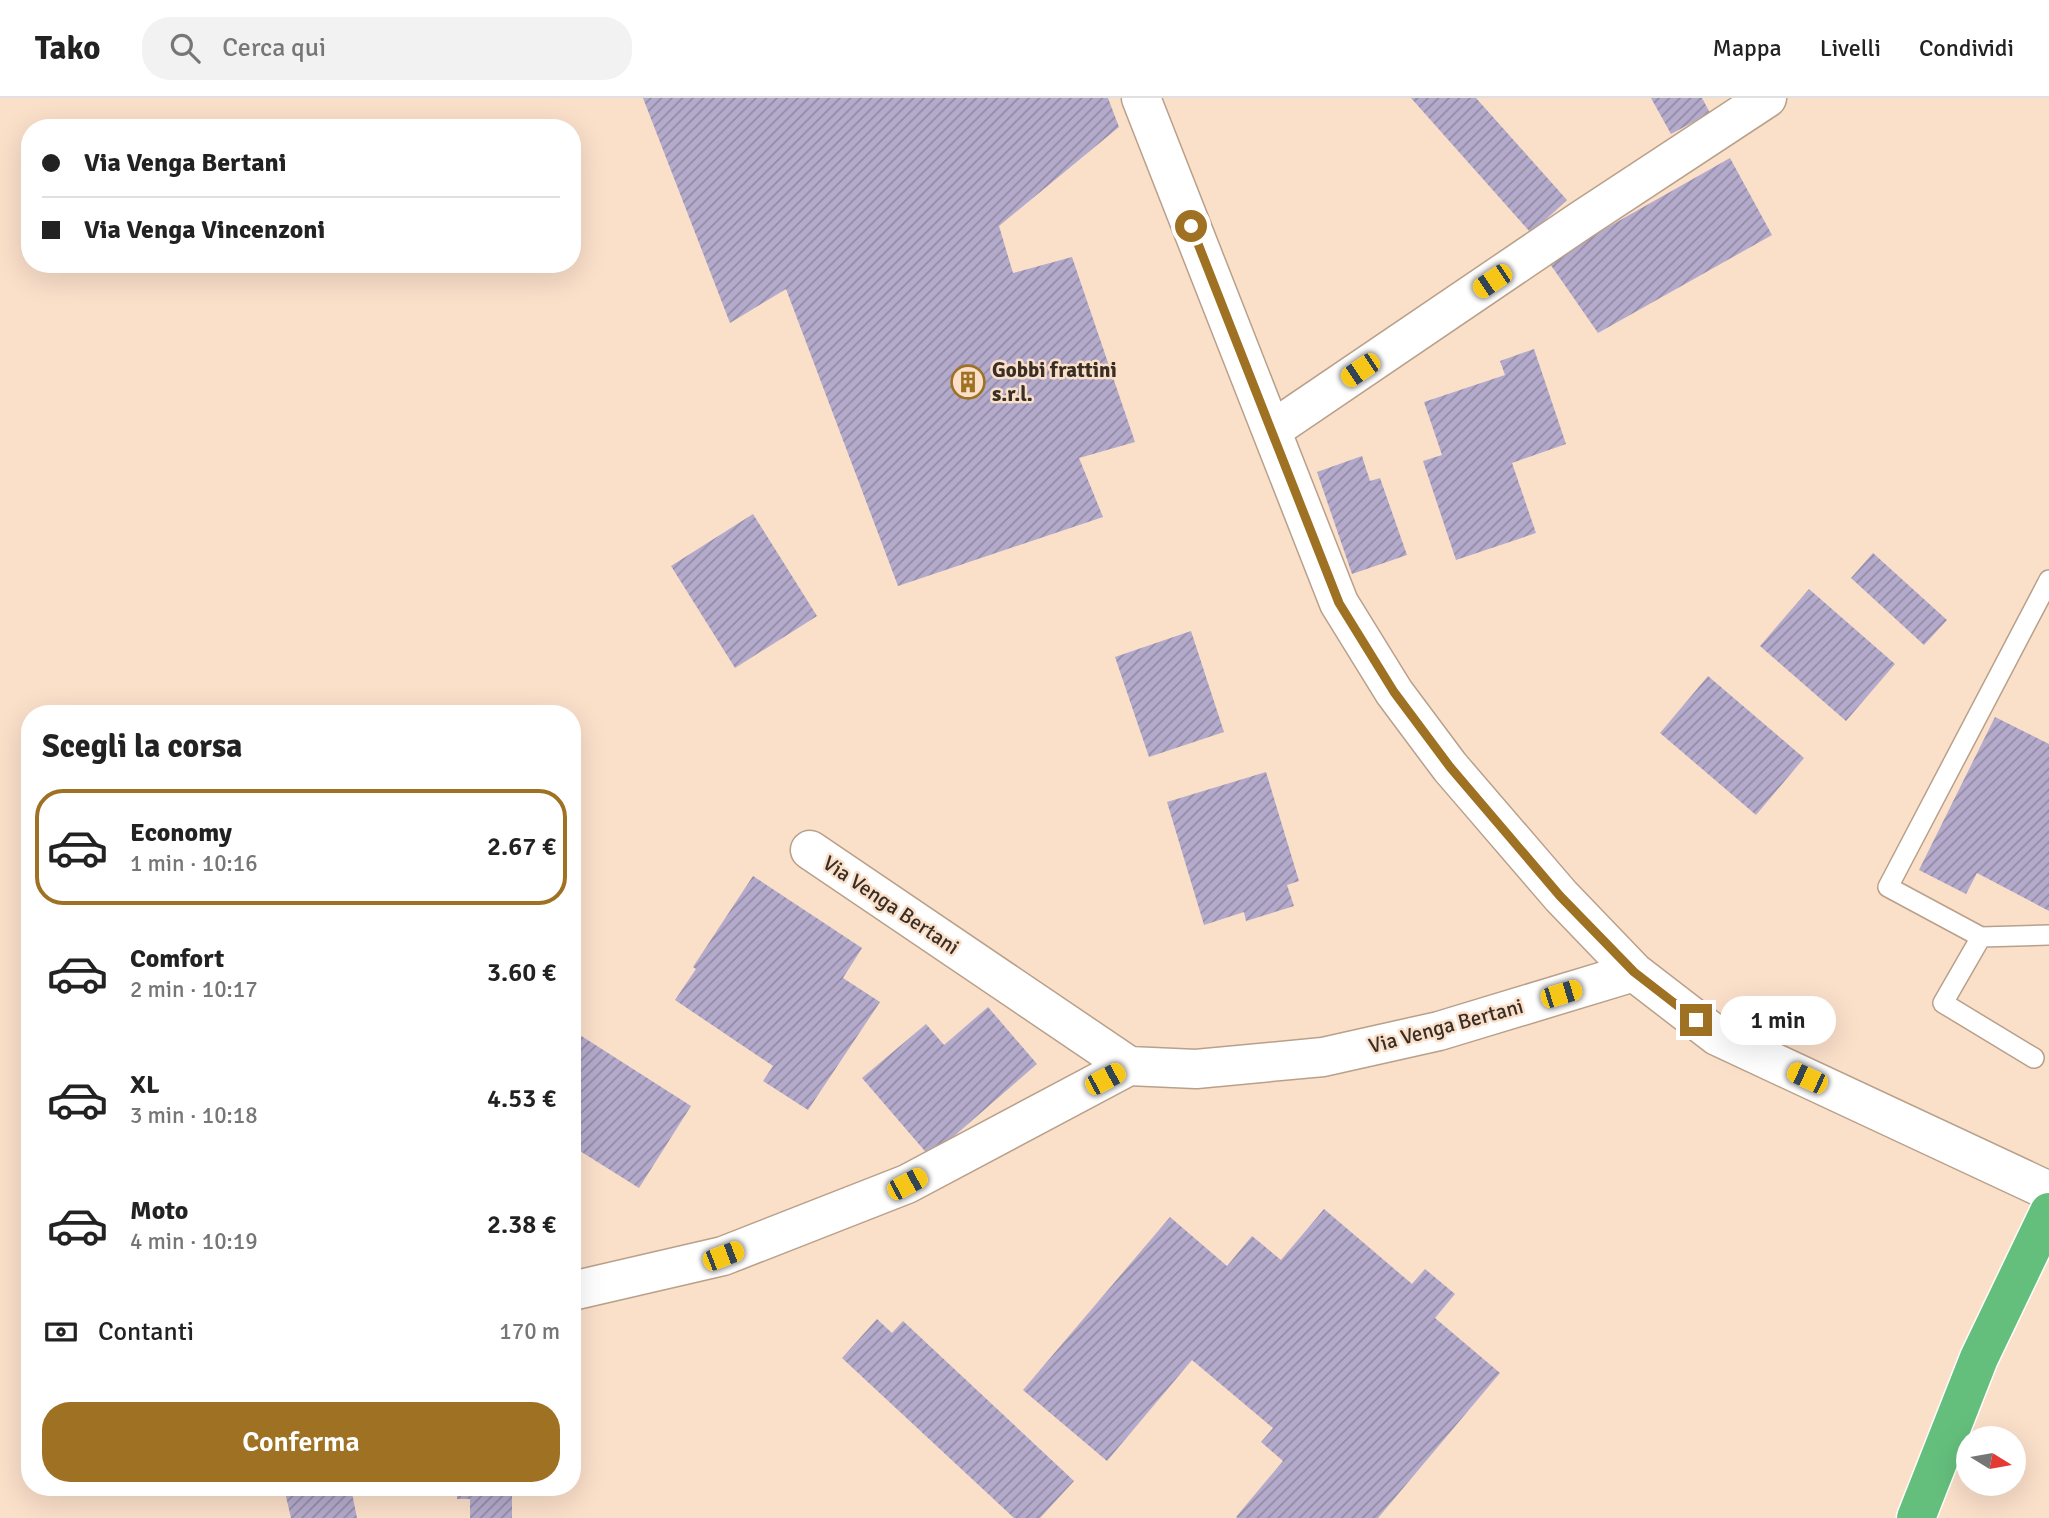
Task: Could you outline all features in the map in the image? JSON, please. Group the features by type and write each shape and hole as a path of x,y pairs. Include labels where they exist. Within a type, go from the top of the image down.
{"highway":[{"path":"1916,1518 1979,1358 2041,1226 2049,1192"}],"street":[{"path":"1140,98 1339,603 1394,692 1450,767 1560,896 1634,972 1717,1036 2049,1192"},
{"path":"1272,430 1767,98"},
{"name":"Via Venga Bertani","path":"810,850 1129,1066 1196,1069 1323,1057 1439,1031 1634,972"},
{"path":"581,1289 723,1256 907,1184 1129,1066"}],"lane":[{"path":"2049,580 1888,887 1981,937 2049,935"},
{"path":"1981,937 1943,1003 2034,1058"}],"building":[{"name":"Gobbi frattini s.r.l.","path":"643,98 1108,98 1119,127 999,226 1013,273 1072,257 1135,442 1079,458 1103,517 898,586 786,289 730,323"},
{"path":"1411,98 1476,98 1567,200 1531,233"},
{"path":"1651,98 1702,98 1710,113 1671,134"},
{"path":"1730,158 1772,235 1598,333 1548,261"},
{"path":"1534,349 1566,444 1512,463 1536,533 1456,560 1423,461 1442,455 1424,402 1505,375 1500,361"},
{"path":"1362,456 1370,481 1380,478 1407,555 1352,574 1317,472"},
{"path":"753,514 817,616 735,668 671,566"},
{"path":"1873,553 1947,620 1924,645 1851,578"},
{"path":"1809,589 1895,664 1846,721 1760,646"},
{"path":"1191,631 1224,732 1149,757 1115,657"},
{"path":"1708,676 1804,758 1756,815 1660,733"},
{"path":"1995,717 2049,744 2049,911 1977,873 1966,894 1919,870"},
{"path":"1266,772 1299,881 1287,885 1294,906 1246,921 1244,912 1204,925 1167,802"},
{"path":"753,876 862,948 843,978 880,1002 808,1110 763,1081 773,1066 675,1000 696,969 693,967"},
{"path":"988,1007 1037,1064 930,1157 862,1078 926,1024 944,1045"},
{"path":"581,1036 691,1106 639,1188 581,1152"},
{"path":"1324,1209 1412,1284 1425,1269 1455,1294 1435,1318 1500,1373 1378,1518 1236,1517 1283,1461 1261,1442 1273,1428 1192,1360 1107,1461 1023,1390 1170,1217 1227,1266 1252,1236 1281,1260"},
{"path":"877,1319 892,1333 903,1321 1074,1481 1040,1518 1014,1518 842,1358"},
{"path":"286,1496 353,1496 357,1518 291,1518"},
{"path":"457,1496 512,1496 512,1518 470,1518 470,1499 457,1499"}],"place":[{"name":"Gobbi frattini s.r.l.","path":"968,382"}],"route":[{"path":"1191,226 1339,603 1394,692 1450,767 1560,896 1634,972 1696,1020"}]}
